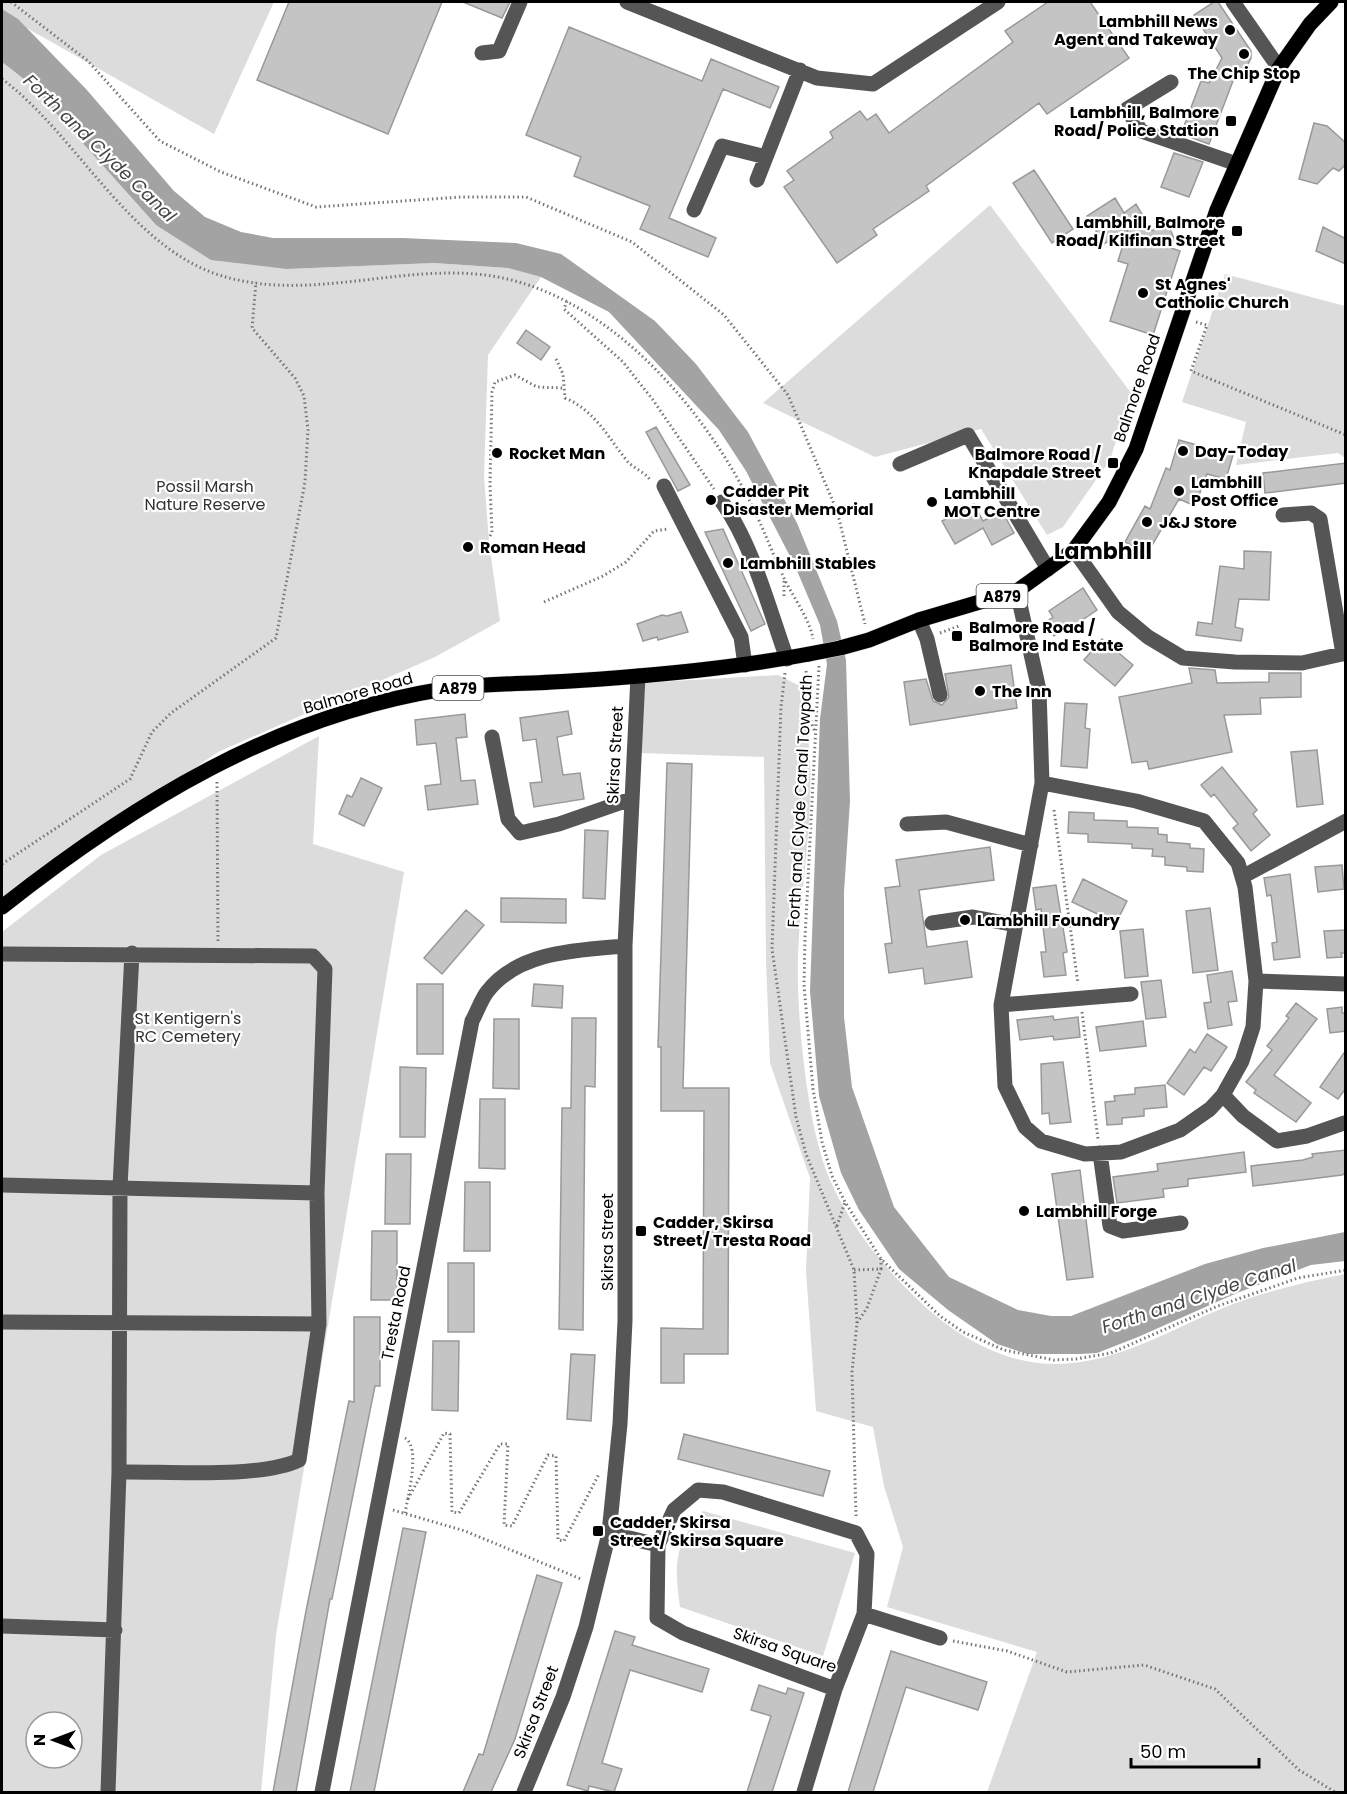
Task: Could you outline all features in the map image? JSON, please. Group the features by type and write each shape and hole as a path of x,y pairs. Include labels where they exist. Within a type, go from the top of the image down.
{"main road":[{"name":"Balmore Road","path":"2,907 156,799 216,764 285,734 341,714 395,699 447,689 638,676 745,665 806,655 869,640 919,620 1017,591 1074,550 1109,502 1136,449 1217,210 1279,68 1311,24 1331,2"}],"street":[{"path":"482,53 499,51 520,2"},
{"path":"627,2 817,78 873,84 998,2"},
{"path":"1233,2 1279,68"},
{"path":"757,180 800,70"},
{"path":"1171,81 1127,109 1141,131 1237,164"},
{"path":"694,210 722,146 766,157"},
{"path":"900,464 968,435 1048,569"},
{"path":"664,486 741,637 745,665"},
{"path":"722,502 732,515 758,577 806,655"},
{"path":"1074,550 1118,612 1148,637 1183,658 1234,663 1302,663 1344,653 1320,519 1311,513 1283,515"},
{"path":"1017,591 1039,690 1042,783 1001,1005 1005,1086 1025,1127 1041,1141 1058,1148 1085,1154 1121,1152 1180,1130 1210,1109 1223,1095 1242,1061 1253,1028 1256,981 1242,877 1238,863 1204,821 1136,801 1042,783"},
{"path":"919,620 927,639 940,695"},
{"name":"Skirsa Street","path":"524,1792 566,1687 586,1627 609,1533 625,1321 625,946 638,676"},
{"path":"492,737 507,819 520,833 559,824 631,799"},
{"path":"1242,877 1346,821"},
{"path":"908,824 946,822 1031,845"},
{"path":"932,923 973,917 1016,925"},
{"name":"Tresta Road","path":"322,1792 472,1021 487,992 511,970 556,953 625,946"},
{"path":"108,1792 119,1472 120,1187 132,953"},
{"path":"2,954 132,953 313,956 325,969 317,1193 319,1324 298,1460 284,1467 260,1471 119,1472"},
{"path":"1256,981 1346,984"},
{"path":"1001,1005 1131,994"},
{"path":"1223,1095 1243,1116 1277,1141 1307,1136 1345,1119"},
{"path":"1100,1153 1110,1226 1123,1231 1181,1223"},
{"path":"2,1185 317,1193"},
{"path":"2,1322 319,1324"},
{"name":"Skirsa Square","path":"698,1490 723,1492 856,1533 867,1554 864,1614 836,1689 683,1633 657,1618 658,1545 674,1510 698,1490"},
{"path":"609,1533 658,1545"},
{"path":"864,1614 940,1638"},
{"path":"2,1626 115,1630"},
{"path":"804,1792 836,1689"}],"path":[{"path":"11,2 88,61 160,141 220,172 316,207 461,196 526,197 632,242 724,315 788,395 837,511 869,640"},
{"name":"Forth and Clyde Canal Towpath","path":"2,79 41,114 136,220 161,242 195,264 217,274 256,282 292,285 436,273 483,275 521,281 567,301 615,333 658,373 707,432 757,515 784,579 812,632 806,655 816,734 804,985 813,1089 822,1142 832,1176 845,1202 881,1259 940,1316 963,1332 1004,1350 1054,1360 1076,1359 1111,1353 1218,1306 1298,1278 1346,1270"},
{"path":"2,864 130,779 152,732 171,713 276,638 305,482 308,430 304,396 295,378 252,328 256,282"},
{"path":"567,301 564,309 623,362 653,400 722,502"},
{"path":"1180,317 1207,325 1191,371 1346,435"},
{"path":"556,359 563,374 565,398 584,407 609,434 629,463 647,476 656,489 664,486"},
{"path":"490,536 492,533 490,484 492,392 495,382 515,375 537,387 563,388"},
{"path":"544,602 603,576 626,562 654,531 664,531 682,521"},
{"path":"806,655 811,722 816,734"},
{"path":"806,655 781,707 772,949 796,1117 806,1154 854,1270 857,1323 852,1372 856,1533"},
{"path":"216,764 218,954"},
{"path":"1042,783 1054,806 1100,1153"},
{"path":"837,1226 845,1202"},
{"path":"857,1323 867,1308 881,1269 881,1259"},
{"path":"854,1270 881,1269"},
{"path":"408,1499 444,1433 450,1434 452,1512 459,1513 500,1444 507,1444 504,1524 512,1526 548,1455 556,1456 558,1540 564,1541 604,1464 615,1464"},
{"path":"391,1435 410,1440 414,1451 405,1513 465,1531 597,1583"},
{"path":"940,1638 1007,1651 1067,1672 1144,1665 1215,1689 1299,1770 1335,1792"}],"green space":[{"path":"2,2 274,2 214,134 2,14"},
{"name":"Possil Marsh Nature Reserve","path":"2,62 29,83 156,225 287,269 434,263 508,268 541,277 488,355 484,476 489,542 500,621 435,657 218,752 2,900"},
{"path":"990,205 1131,393 1110,460 1063,527 1047,535 981,429 875,457 763,403"},
{"path":"1225,274 1345,306 1345,458 1338,453 1236,465 1246,422 1182,402"},
{"path":"778,675 806,689 810,786 798,979 801,1038 815,1131 822,1158 838,1197 866,1242 901,1283 928,1310 960,1334 978,1344 1015,1359 1056,1364 1102,1358 1144,1343 1242,1301 1286,1287 1345,1274 1345,1792 987,1792 1037,1652 887,1607 903,1547 884,1486 873,1427 816,1411 806,1271 810,1178 770,1063 766,961 764,757 638,753 642,683"},
{"name":"St Kentigern's RC Cemetery","path":"319,736 313,844 404,872 276,1635 261,1792 2,1792 2,932 101,855"},
{"path":"703,1511 855,1553 823,1656 680,1607 677,1578 678,1555 686,1534"}],"water":[{"name":"Forth and Clyde Canal","path":"2,9 18,19 86,89 174,191 205,217 241,232 273,238 402,238 516,243 561,254 655,321 696,364 748,432 797,523 837,621 846,660 850,801 844,892 844,1017 852,1087 894,1207 949,1277 1018,1310 1051,1316 1071,1316 1205,1264 1263,1248 1345,1232 1345,1261 1311,1265 1237,1293 1097,1353 1080,1354 1027,1354 997,1344 948,1310 899,1269 859,1210 841,1173 819,1096 810,991 820,719 827,664 820,625 795,566 746,471 719,430 609,312 541,277 508,268 434,263 287,269 211,260 156,225 29,83 2,62"}],"building":[{"path":"289,2 442,2 388,134 257,80"},
{"path":"463,2 510,2 502,18"},
{"path":"1048,2 1090,2 1129,58 1047,114 1039,103 926,186 929,191 873,229 877,235 837,263 784,187 794,180 787,171 833,138 830,132 860,111 867,120 876,114 889,133 1013,42 1005,31"},
{"path":"1214,2 1218,2 1251,51 1251,58 1242,76 1236,73 1209,144 1181,134 1201,81 1209,83 1222,58 1194,15"},
{"path":"569,27 702,81 711,59 779,87 770,108 723,89 669,218 716,238 708,257 640,229 650,206 574,176 581,157 526,135"},
{"path":"1314,123 1327,126 1346,143 1346,164 1339,171 1333,168 1317,184 1299,179"},
{"path":"1174,153 1203,162 1189,197 1161,187"},
{"path":"1034,170 1073,229 1052,243 1013,183"},
{"name":"St Agnes' Catholic Church","path":"1115,198 1124,213 1136,204 1152,231 1160,226 1170,229 1174,238 1171,248 1180,251 1153,335 1110,321 1128,264 1118,261 1128,229 1104,244 1087,216"},
{"path":"1323,227 1346,239 1346,264 1316,251"},
{"path":"526,330 550,347 541,360 517,343"},
{"path":"656,427 690,485 678,491 646,432"},
{"path":"1179,440 1233,455 1226,479 1207,474 1195,506 1179,499 1147,554 1125,542 1145,506 1150,509 1166,468 1170,470"},
{"path":"1346,463 1346,483 1265,493 1263,473"},
{"path":"974,504 983,521 1002,511 1014,533 992,545 983,528 955,544 942,521"},
{"name":"Lambhill Stables","path":"723,529 765,624 751,631 705,532"},
{"path":"1244,551 1271,552 1269,600 1239,599 1235,627 1243,629 1241,641 1196,635 1198,622 1212,624 1220,566 1244,569"},
{"path":"1083,588 1097,610 1063,633 1061,630 1054,636 1045,623 1053,617 1049,611"},
{"path":"681,612 688,632 658,640 657,637 643,641 637,624 662,615"},
{"path":"1102,639 1133,665 1115,686 1084,660"},
{"name":"The Inn","path":"1011,665 1017,708 910,725 904,682 926,679 933,701 942,705 949,697 945,674"},
{"path":"1189,668 1215,670 1217,683 1269,682 1269,673 1301,673 1301,697 1260,698 1261,714 1224,715 1232,752 1149,769 1147,761 1132,763 1119,697 1192,683"},
{"path":"1065,703 1087,704 1085,728 1090,729 1087,768 1061,766"},
{"path":"568,711 572,734 557,737 563,775 580,773 584,799 534,807 530,783 542,782 536,739 523,741 520,718"},
{"path":"465,714 467,737 456,738 461,781 475,780 478,804 428,810 425,786 441,784 436,743 417,745 415,720"},
{"path":"1317,750 1323,804 1297,807 1291,752"},
{"path":"667,763 692,764 683,1088 729,1088 728,1354 684,1354 684,1383 661,1383 661,1328 703,1329 704,1111 661,1111 661,1047 658,1047"},
{"path":"1222,767 1257,810 1253,814 1270,835 1251,851 1233,828 1238,824 1214,794 1211,797 1201,785"},
{"path":"361,778 382,788 364,826 339,814 347,795 352,797"},
{"path":"1069,812 1094,813 1094,820 1127,821 1127,827 1158,828 1158,834 1167,835 1167,842 1190,844 1190,848 1204,849 1203,872 1187,871 1187,867 1165,865 1165,857 1152,856 1153,849 1132,848 1132,844 1088,842 1088,834 1068,833"},
{"path":"585,830 608,831 605,899 583,898"},
{"path":"990,847 994,880 919,890 927,947 967,941 972,977 925,984 923,968 889,973 885,944 892,943 885,888 900,886 896,860"},
{"path":"1342,865 1344,889 1318,892 1315,867"},
{"path":"1290,874 1300,957 1274,960 1272,943 1277,942 1271,895 1267,896 1264,878"},
{"path":"1083,879 1127,901 1116,923 1072,902"},
{"path":"1056,885 1067,952 1063,953 1066,975 1044,977 1041,952 1046,952 1041,909 1036,910 1033,888"},
{"path":"501,898 566,899 566,923 501,922"},
{"path":"1210,908 1218,970 1193,973 1186,911"},
{"path":"466,910 484,925 442,974 424,958"},
{"path":"1143,929 1148,976 1125,978 1120,931"},
{"path":"1346,930 1346,953 1341,953 1342,957 1327,958 1324,931"},
{"path":"1232,971 1237,1001 1228,1002 1232,1025 1208,1029 1204,1003 1211,1002 1207,975"},
{"path":"1161,980 1166,1017 1146,1019 1141,982"},
{"path":"417,984 443,984 443,1054 417,1054"},
{"path":"534,984 563,986 562,1008 532,1006"},
{"path":"1296,1003 1317,1019 1274,1075 1311,1103 1296,1122 1254,1093 1256,1090 1246,1082 1272,1050 1267,1046 1289,1018 1286,1016"},
{"path":"1342,1007 1342,1013 1346,1013 1346,1031 1330,1033 1327,1009"},
{"path":"1053,1016 1054,1020 1078,1017 1080,1037 1054,1040 1053,1036 1020,1040 1017,1020"},
{"path":"572,1018 596,1018 595,1087 585,1086 583,1330 559,1329 562,1108 571,1108"},
{"path":"494,1019 519,1019 519,1089 493,1088"},
{"path":"1143,1021 1146,1046 1100,1051 1096,1027"},
{"path":"1207,1034 1227,1047 1211,1071 1204,1067 1184,1095 1167,1083 1190,1049 1195,1053"},
{"path":"1346,1050 1346,1088 1338,1099 1320,1087"},
{"path":"1063,1062 1071,1122 1050,1124 1049,1113 1042,1114 1041,1064"},
{"path":"400,1067 426,1068 425,1137 400,1137"},
{"path":"1165,1085 1167,1107 1144,1109 1144,1116 1122,1118 1122,1124 1107,1125 1105,1102 1115,1101 1114,1096 1135,1094 1135,1088"},
{"path":"480,1099 505,1099 505,1169 479,1168"},
{"path":"1346,1150 1346,1173 1342,1175 1253,1186 1251,1166 1303,1160 1313,1157 1312,1154"},
{"path":"1244,1152 1246,1172 1188,1179 1188,1186 1163,1189 1164,1197 1117,1203 1113,1177 1158,1171 1157,1164"},
{"path":"386,1154 411,1154 410,1224 385,1224"},
{"path":"1080,1170 1093,1277 1067,1280 1052,1174"},
{"path":"465,1182 490,1182 490,1251 464,1251"},
{"path":"372,1231 397,1231 397,1300 371,1300"},
{"path":"448,1263 474,1263 474,1332 448,1332"},
{"path":"354,1317 380,1317 380,1386 375,1386 332,1599 330,1599 296,1792 273,1792 306,1611 349,1401 354,1402"},
{"path":"433,1341 459,1341 458,1411 432,1410"},
{"path":"571,1354 595,1355 591,1421 567,1419"},
{"path":"684,1434 830,1471 823,1496 678,1459"},
{"path":"403,1528 426,1532 374,1792 350,1792"},
{"path":"537,1575 562,1583 515,1739 491,1792 463,1792 479,1754 483,1755"},
{"path":"615,1631 635,1637 632,1645 709,1669 702,1692 630,1670 602,1763 622,1769 614,1792 589,1786 588,1791 567,1785"},
{"path":"891,1651 987,1682 978,1710 906,1687 873,1792 848,1792"},
{"path":"759,1685 786,1694 788,1688 804,1693 772,1792 747,1792 771,1716 751,1710"}],"place":[{"name":"Lambhill News Agent and Takeway","path":"1230,30"},
{"name":"The Chip Stop","path":"1244,54"},
{"name":"Lambhill, Balmore Road/ Police Station","path":"1231,121"},
{"name":"Lambhill, Balmore Road/ Kilfinan Street","path":"1237,231"},
{"name":"St Agnes' Catholic Church","path":"1143,293"},
{"name":"Day-Today","path":"1183,451"},
{"name":"Rocket Man","path":"497,453"},
{"name":"Balmore Road / Knapdale Street","path":"1113,463"},
{"name":"Lambhill Post Office","path":"1179,491"},
{"name":"Cadder Pit Disaster Memorial","path":"711,500"},
{"name":"Lambhill MOT Centre","path":"932,502"},
{"name":"J&J Store","path":"1147,522"},
{"name":"Roman Head","path":"468,547"},
{"name":"Lambhill Stables","path":"728,563"},
{"name":"Balmore Road / Balmore Ind Estate","path":"957,636"},
{"name":"The Inn","path":"980,691"},
{"name":"Lambhill Foundry","path":"965,920"},
{"name":"Lambhill Forge","path":"1024,1211"},
{"name":"Cadder, Skirsa Street/ Tresta Road","path":"641,1231"},
{"name":"Cadder, Skirsa Street/ Skirsa Square","path":"598,1531"}],"district":[{"name":"Lambhill","path":"1103,551"}]}
